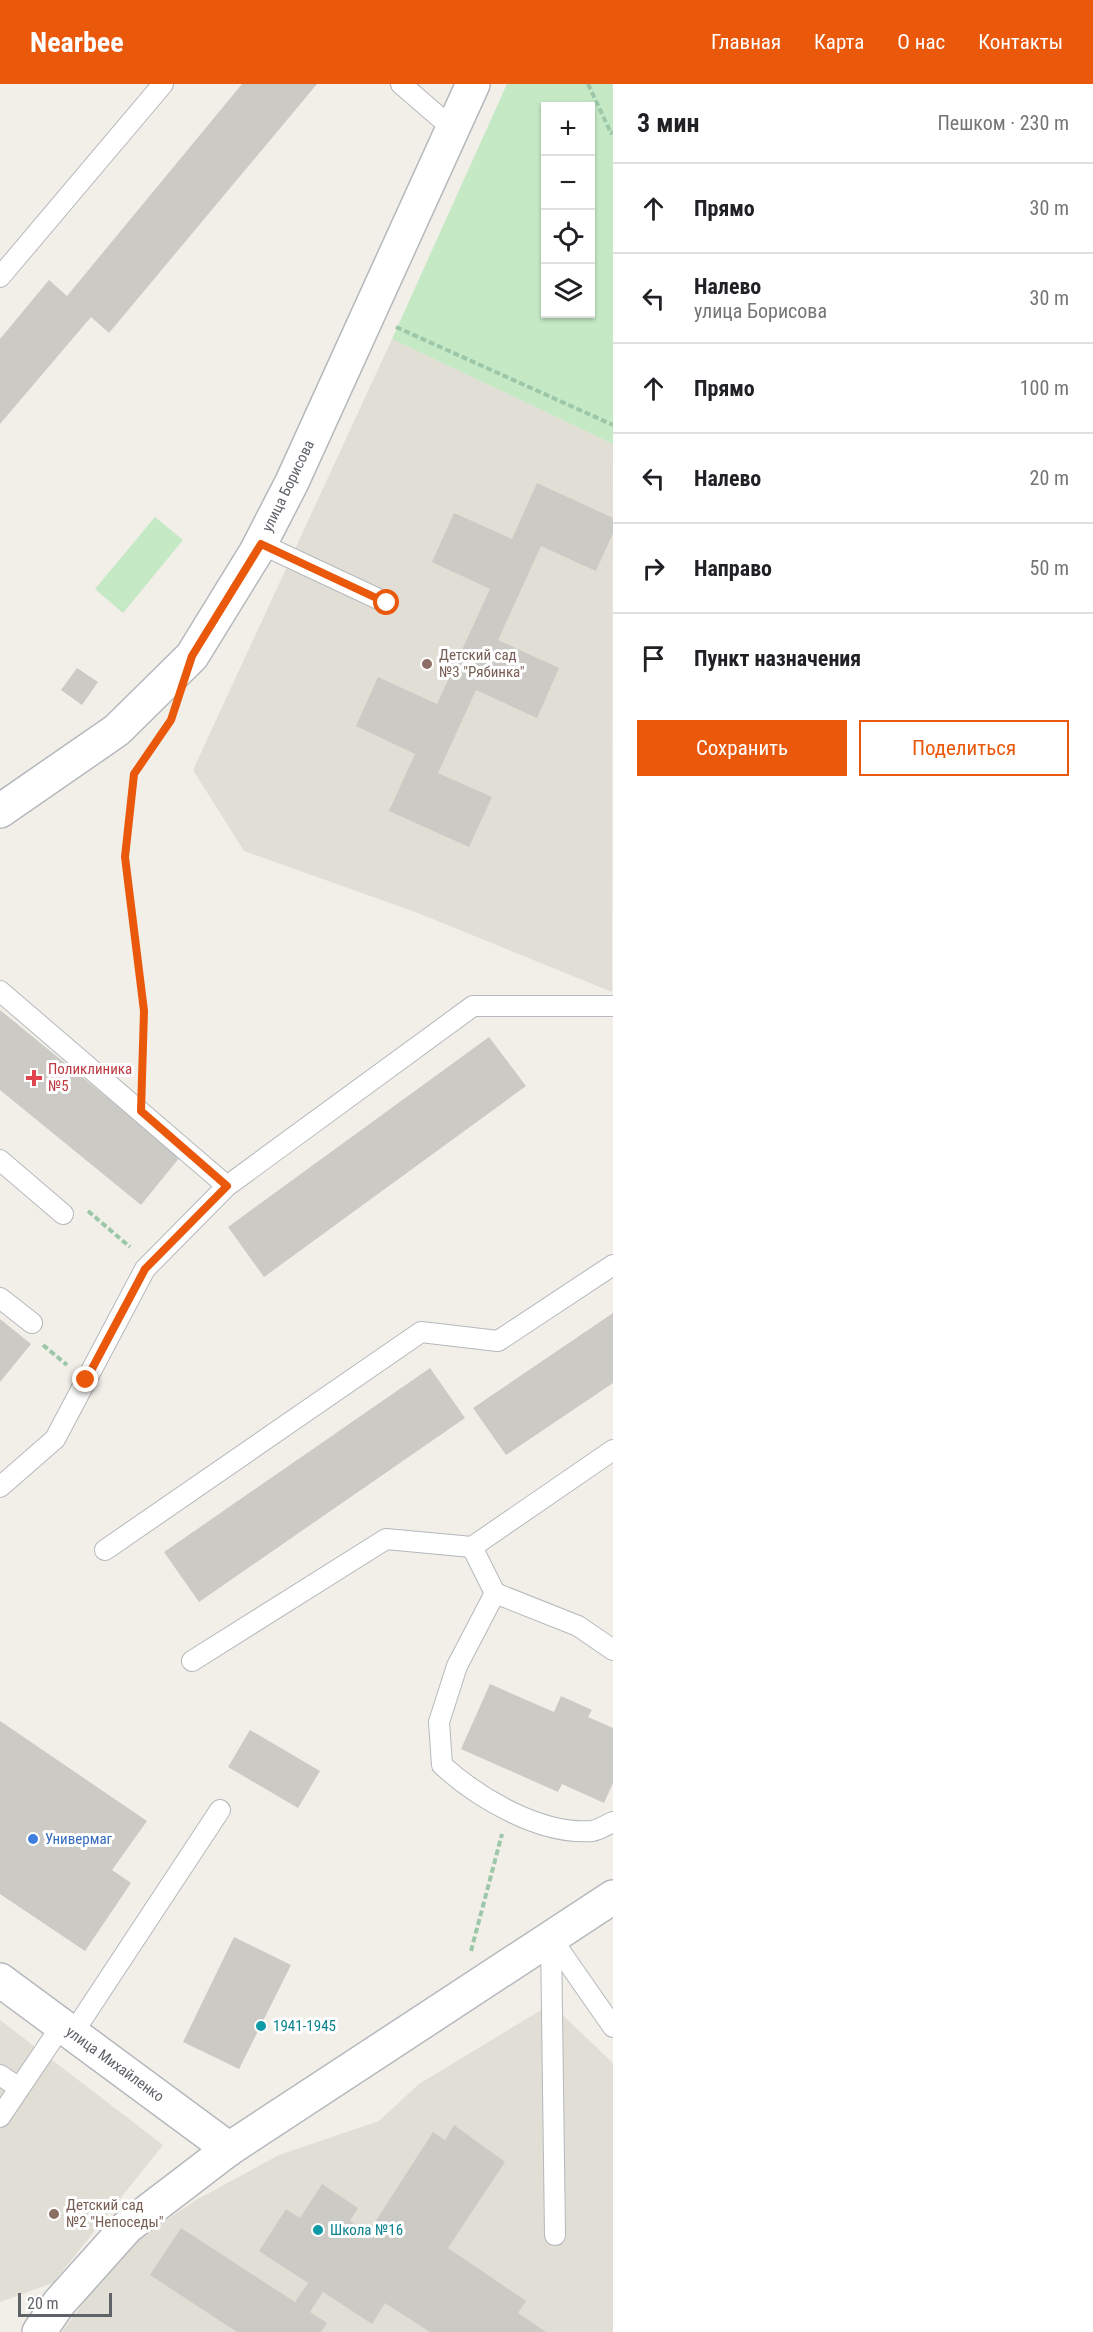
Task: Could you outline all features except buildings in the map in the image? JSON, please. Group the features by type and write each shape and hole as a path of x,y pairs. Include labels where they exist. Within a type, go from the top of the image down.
{"street":[{"name":"улица Борисова","path":"0,811 117,730 192,656 261,544 292,482 474,84"},
{"path":"39,2332 59,2303 127,2227 229,2149 613,1897"},
{"name":"улица Михайленко","path":"0,1980 229,2149"}],"lane":[{"path":"0,277 163,84"},
{"path":"401,84 453,129"},
{"path":"261,544 387,603"},
{"path":"0,991 227,1186"},
{"path":"0,1487 55,1439 145,1269 227,1186 473,1006 613,1006"},
{"path":"0,1160 63,1214"},
{"path":"105,1550 421,1332 498,1341 613,1265"},
{"path":"0,1298 32,1323"},
{"path":"192,1661 386,1539 472,1547 613,1450"},
{"path":"472,1547 495,1593 578,1626 613,1650"},
{"path":"495,1593 457,1666 439,1722 441,1765 460,1782 508,1810 553,1828 594,1831 613,1822"},
{"path":"0,2117 19,2088 68,2029 220,1810"},
{"path":"550,1938 612,2022"},
{"path":"550,1938 555,2235"},
{"path":"0,2075 19,2088"}],"path":[{"path":"588,84 611,133 613,132"},
{"path":"368,315 613,425"},
{"path":"141,1111 144,1011 125,857 134,774 165,729"}],"shaded area":[{"name":"Детский сад №3 \"Рябинка\"","path":"392,339 613,444 612,992 418,913 244,851 193,770"},
{"path":"551,2004 613,2063 613,2332 62,2332 122,2250 196,2200 279,2155 379,2121 419,2084"},
{"name":"Детский сад №2 \"Непоседы\"","path":"0,2020 163,2145 53,2283 0,2302"}],"green space":[{"path":"507,84 613,84 613,444 392,339"},
{"path":"155,517 183,540 123,613 95,589"}],"place":[{"name":"Детский сад №3 \"Рябинка\"","path":"427,664"},
{"name":"Поликлиника №5","path":"34,1078"},
{"name":"Универмаг","path":"33,1839"},
{"name":"1941-1945","path":"261,2026"},
{"name":"Детский сад №2 \"Непоседы\"","path":"54,2214"},
{"name":"Школа №16","path":"318,2230"}],"route":[{"path":"86,1380 145,1269 227,1186 141,1111 144,1011 125,857 134,774 171,720 192,656 261,544 387,603"}]}
